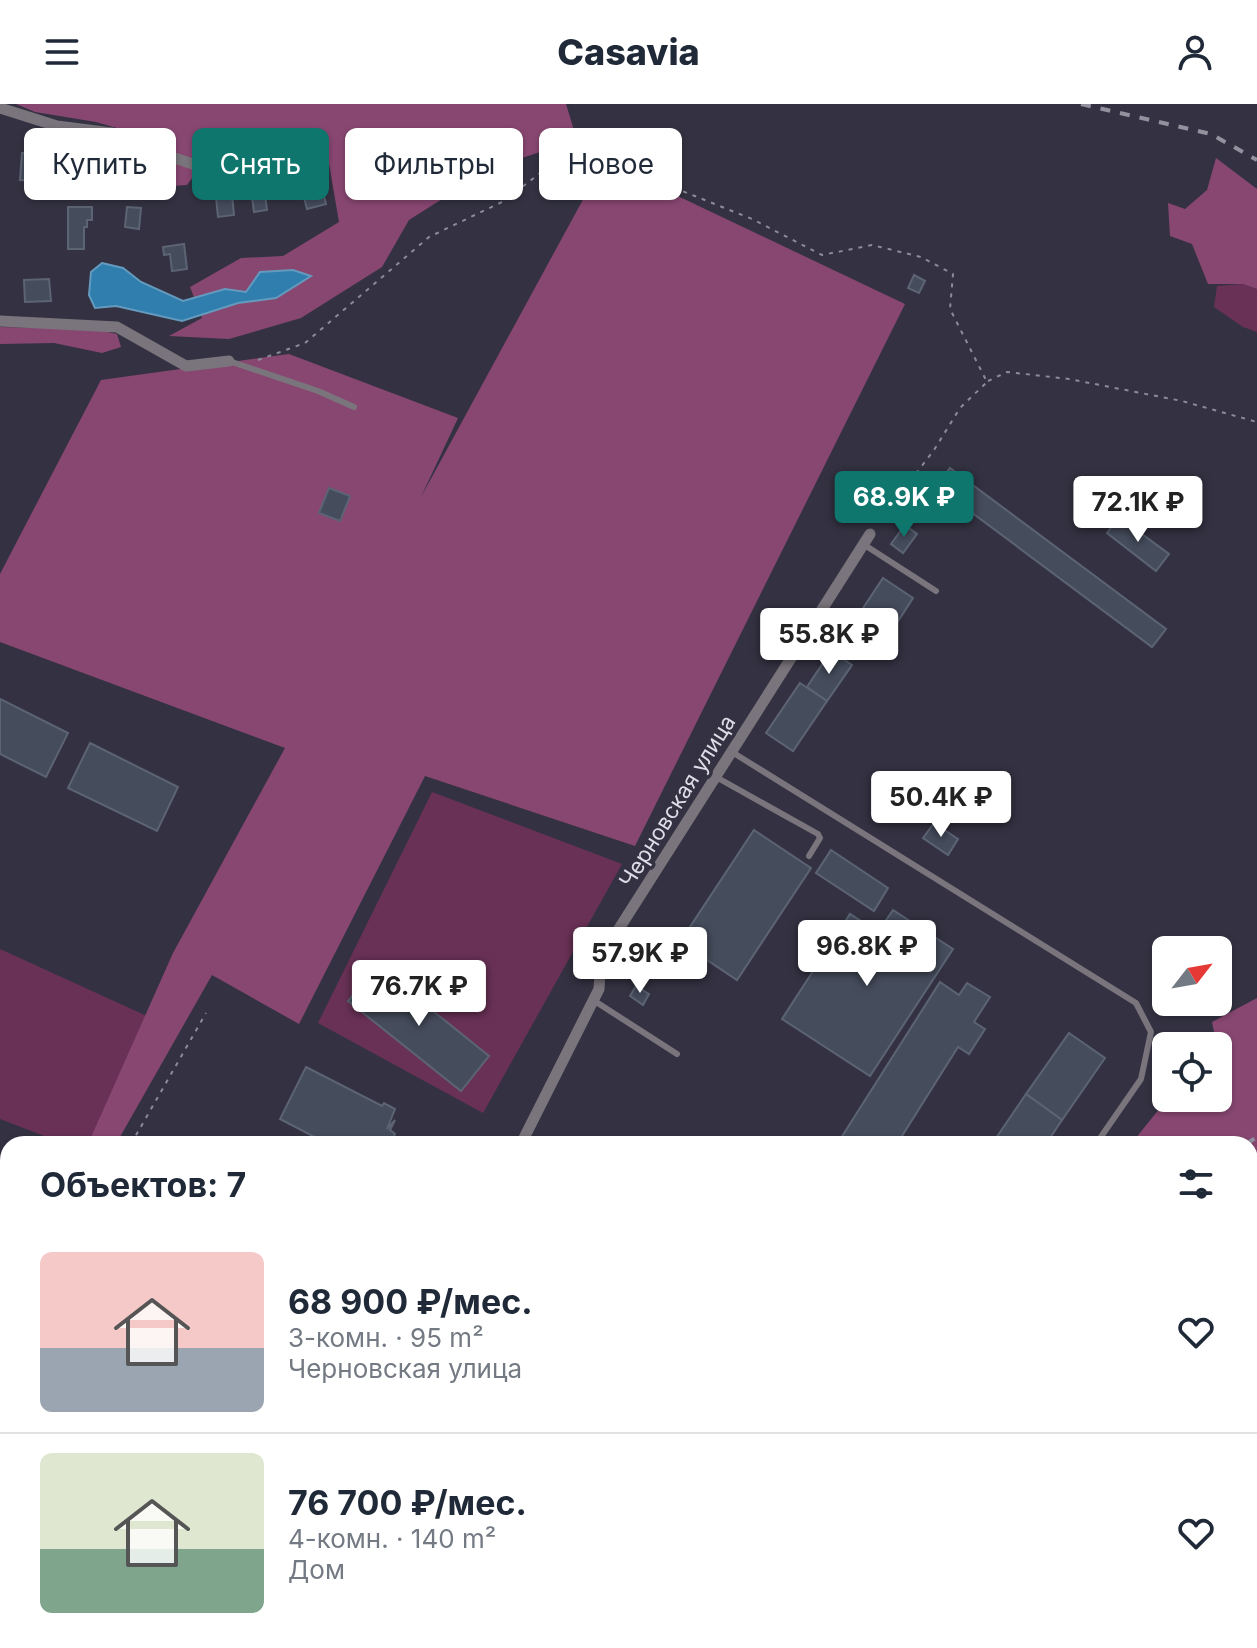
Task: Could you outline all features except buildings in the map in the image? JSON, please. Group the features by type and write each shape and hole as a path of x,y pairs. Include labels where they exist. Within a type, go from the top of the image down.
{"street":[{"path":"0,108 57,126 112,133 141,147 192,164"},
{"path":"0,321 117,327 186,366 229,361"},
{"name":"Черновская улица","path":"525,1136 599,989 601,957 866,539"}],"lane":[{"path":"229,361 318,391 354,407"},
{"path":"866,539 936,591"},
{"path":"732,752 1136,1003 1151,1032 1141,1079 1102,1136"},
{"path":"716,777 818,834 820,838 809,856"},
{"path":"593,1000 677,1054"}],"path":[{"path":"258,360 305,343 429,237 504,201 570,150 593,139 650,178 752,219 822,255 872,245 921,257 953,274 950,309 987,382"},
{"path":"866,539 934,450 960,408 987,382 1007,372 1069,379 1182,401 1257,422"},
{"path":"136,1136 206,1013"}],"shaded area":[{"path":"16,104 566,104 573,128 539,128 539,152 523,158 523,128 345,128 345,200 441,200 409,220 382,267 301,318 229,339 169,336 202,318 190,287 241,258 283,256 339,222 329,164 329,128 192,128 192,178 187,185 176,186 176,128 116,128 35,112"},
{"path":"1216,158 1257,189 1257,289 1243,284 1208,284 1192,244 1170,236 1168,203 1185,209 1207,190"},
{"path":"682,198 905,304 635,846 425,776 299,1024 212,975 121,1136 92,1136 173,953 285,748 0,642 0,574 101,380 289,354 458,418 421,497 583,200"},
{"path":"1243,284 1257,289 1257,332 1243,327 1214,307 1217,286"},
{"path":"0,327 93,329 117,334 121,347 102,353 54,343 0,344"},
{"path":"432,792 622,864 483,1113 318,1023"},
{"path":"0,949 149,1017 96,1136 44,1136 0,1119"},
{"path":"1257,998 1257,1136 1137,1136 1157,1112 1232,1112 1232,1032 1214,1032 1212,1022 1223,1016 1232,1016 1232,1011"}],"water":[{"path":"102,263 123,268 141,282 183,301 225,289 246,292 260,272 293,270 311,276 276,298 238,303 182,321 116,306 95,308 89,295 91,272"}],"railway":[{"path":"1081,104 1211,134 1257,160"}]}
